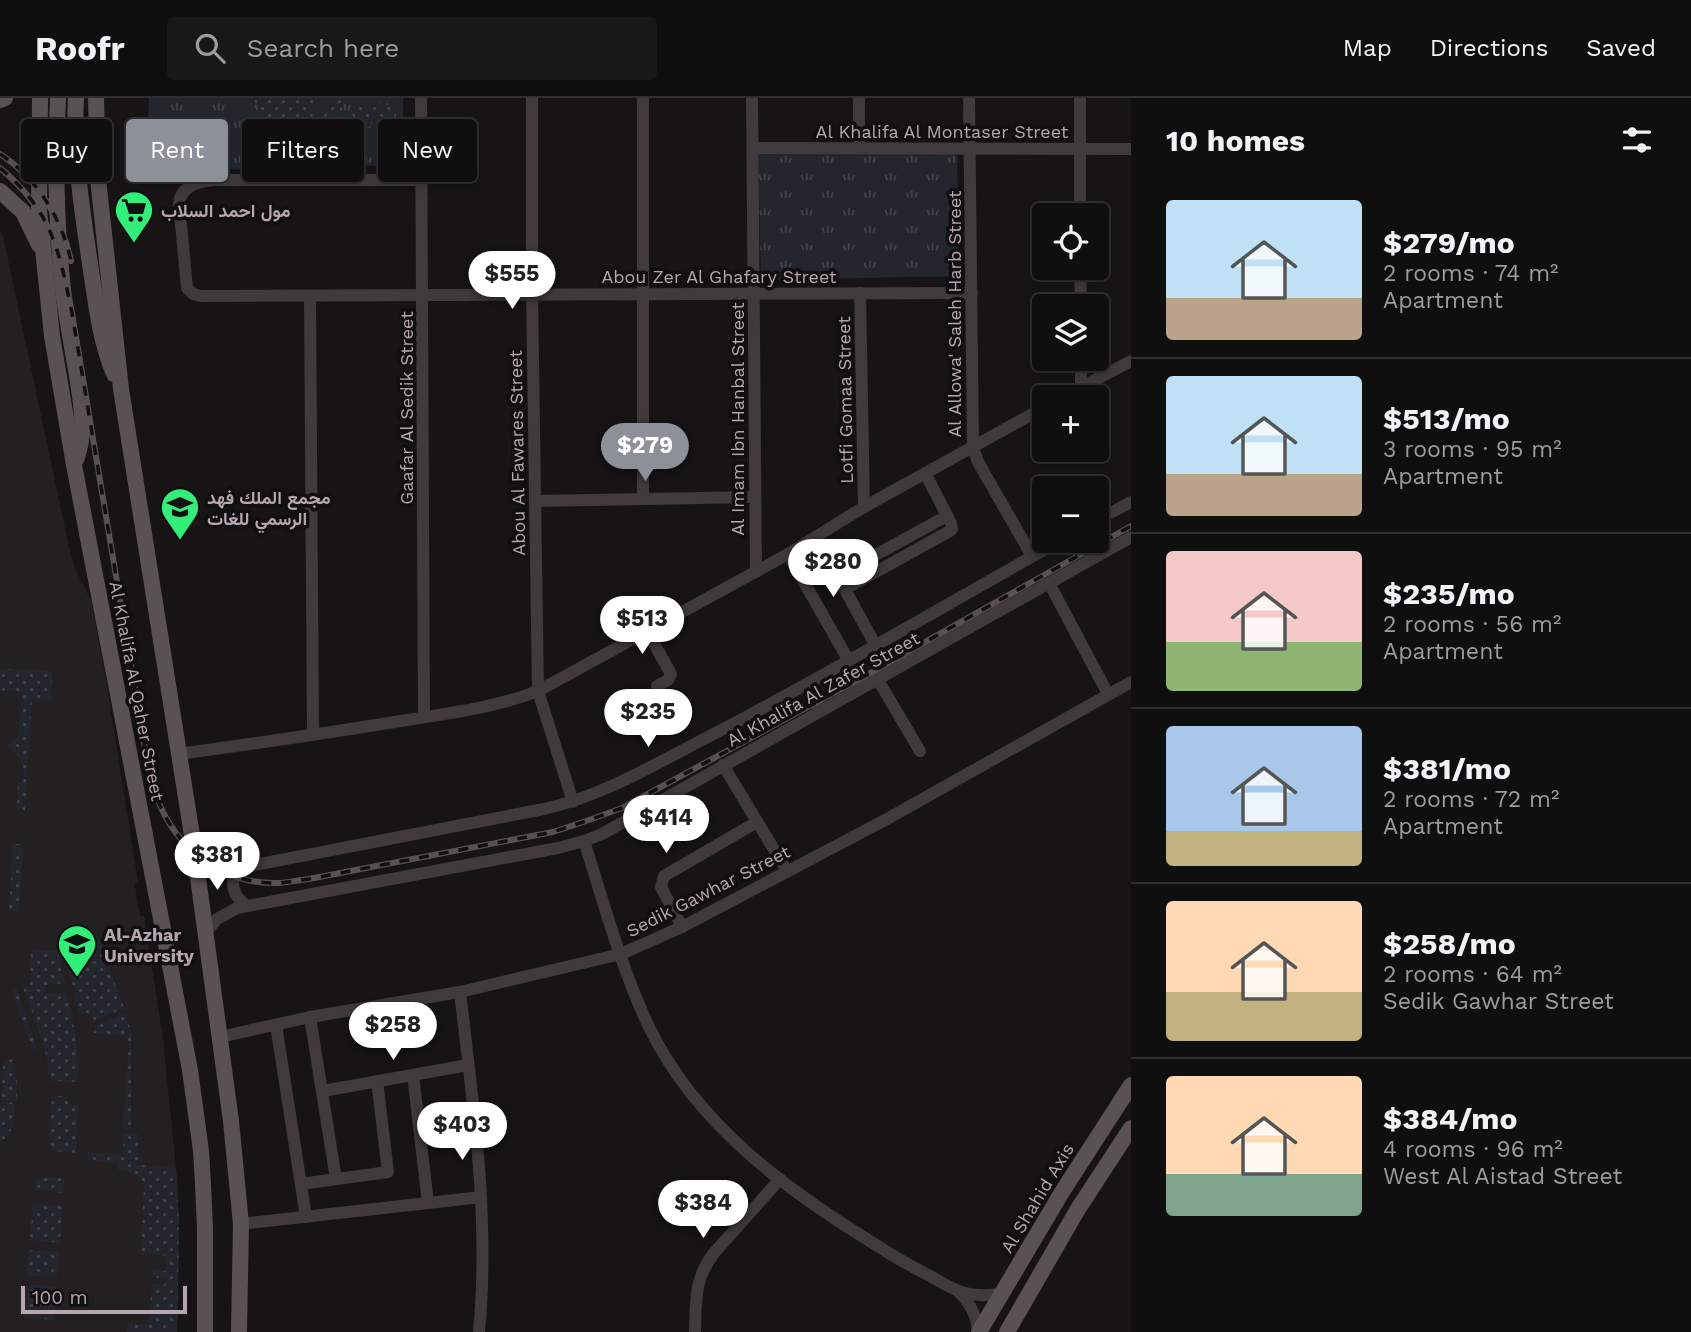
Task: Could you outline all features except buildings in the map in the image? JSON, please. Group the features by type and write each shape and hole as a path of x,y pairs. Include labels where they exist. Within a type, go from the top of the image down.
{"main road":[{"name":"Al Khalifa Al Qaher Street","path":"40,98 39,197 53,346 190,1070 201,1151 208,1328"},
{"path":"58,98 56,175 59,250 82,415 81,440 75,465"},
{"path":"76,98 78,180 100,331 106,355 121,389"},
{"path":"96,98 98,169 121,389"},
{"path":"0,191 23,212 43,253"},
{"name":"Al Khalifa Al Qaher Street","path":"121,389 194,848 233,1132 241,1224 236,1329"},
{"name":"Al Shahid Axis","path":"978,1332 1062,1192 1131,1085"},
{"path":"1007,1332 1078,1209 1131,1128"}],"street":[{"name":"Gaafar Al Sedik Street","path":"421,98 421,119"},
{"name":"Abou Al Fawares Street","path":"532,98 538,691 573,802"},
{"path":"643,98 643,499"},
{"name":"Al Imam Ibn Hanbal Street","path":"752,98 756,572"},
{"path":"859,98 859,148"},
{"name":"Al Allowa' Saleh Harb Street","path":"969,98 973,447 978,463 1032,556"},
{"path":"1080,98 1080,203"},
{"name":"Al Khalifa Al Montaser Street","path":"753,148 1131,149"},
{"name":"Abou Zer Al Ghafary Street","path":"378,180 217,180 192,185 182,193 179,203 185,285 189,292 201,296 972,293"},
{"name":"Gaafar Al Sedik Street","path":"422,182 424,717"},
{"name":"Lotfi Gomaa Street","path":"860,293 864,507"},
{"path":"310,296 313,735"},
{"path":"1085,385 1131,361"},
{"path":"178,754 505,703 538,691 756,572 864,507 1032,414"},
{"path":"845,589 950,531 952,526 925,474"},
{"path":"535,501 755,497"},
{"path":"1109,514 1131,502"},
{"path":"837,576 947,516"},
{"path":"817,537 876,646"},
{"name":"Al Khalifa Al Zafer Street","path":"205,933 223,914 237,908 584,841 617,826 1131,537"},
{"name":"Al Khalifa Al Zafer Street","path":"194,848 216,862 249,866 573,802 607,789 732,725 1038,553"},
{"path":"788,554 849,661"},
{"path":"1049,583 1108,694"},
{"path":"647,631 671,674 668,680 657,686"},
{"path":"878,680 920,751"},
{"name":"Sedik Gawhar Street","path":"220,1037 310,1017 460,992 621,954 682,927 899,812 1131,682"},
{"path":"807,684 820,711"},
{"path":"723,765 787,871"},
{"path":"682,927 661,887 664,876 757,822"},
{"path":"584,841 634,992 650,1028 667,1059 719,1127 780,1179 855,1233 895,1257 957,1291 975,1295 1002,1293"},
{"path":"237,866 233,888 238,898 247,906"},
{"path":"460,992 481,1197 482,1281 479,1332"},
{"path":"310,1017 337,1179"},
{"path":"276,1025 306,1217"},
{"path":"323,1091 468,1065"},
{"path":"413,1075 428,1203"},
{"path":"301,1184 388,1172 377,1082"},
{"path":"695,1332 696,1294 705,1265 780,1179"},
{"path":"241,1224 481,1197"},
{"path":"957,1291 971,1306 978,1332"}],"shaded area":[{"name":"Al-Azhar University","path":"0,230 69,547 75,569 91,600 138,882 135,884 136,894 140,916 144,916 163,1039 178,1188 177,1332 0,1332"}],"green space":[{"path":"149,98 403,98 403,119 378,119 378,166 364,166 364,119 242,119 242,169 228,169 228,119 148,119"},
{"path":"254,98 321,98 310,119 268,119 259,110"},
{"path":"330,98 352,98 323,118"},
{"path":"378,98 383,105 396,105 396,117 370,119 371,126 364,128 364,119 355,119 350,112 363,99 367,105"},
{"path":"957,144 959,276 761,280 758,148"},
{"path":"0,669 52,671 51,701 32,700 25,810 17,810 18,782 23,782 23,766 19,758 6,747 19,735 22,692 0,690"},
{"path":"13,844 23,844 19,912 9,911"},
{"path":"98,936 124,1008 94,1020 89,1015 79,1013 62,938"},
{"path":"31,950 58,951 65,983 46,985 46,994 66,993 76,1037 77,1082 51,1081 44,1045 23,987 30,987"},
{"path":"17,989 37,1049 33,1050 22,1021 13,990"},
{"path":"125,1014 131,1031 131,1129 123,1129 129,1041 124,1036 94,1033 96,1025"},
{"path":"12,1058 17,1081 17,1101 1,1099 3,1065"},
{"path":"52,1095 68,1097 68,1103 78,1104 76,1153 54,1151 48,1144"},
{"path":"2,1102 15,1103 11,1131 0,1144 0,1105"},
{"path":"123,1133 138,1134 138,1165 176,1168 179,1222 177,1332 127,1332 128,1323 149,1325 152,1284 165,1285 166,1279 152,1277 153,1270 166,1271 167,1256 141,1253 144,1185 138,1175 117,1169 117,1163 88,1160 88,1152 123,1155"},
{"path":"41,1177 64,1178 63,1193 34,1189 36,1181"},
{"path":"33,1203 63,1206 60,1243 30,1240"},
{"path":"29,1250 59,1252 57,1277 27,1275"},
{"path":"27,1285 57,1287 54,1320 24,1317"}],"railway":[{"path":"0,154 25,175 46,201 61,230 71,261"},
{"path":"0,168 17,184 42,216 51,233 63,270 148,767 156,794 165,816 189,848 220,870 238,877 277,883 309,879 553,832 622,808 865,676 1131,526"}],"place":[{"name":"مول احمد السلاب","path":"134,244"},
{"name":"مجمع الملك فهد الرسمي للغات","path":"180,541"},
{"name":"Al-Azhar University","path":"77,978"}]}
